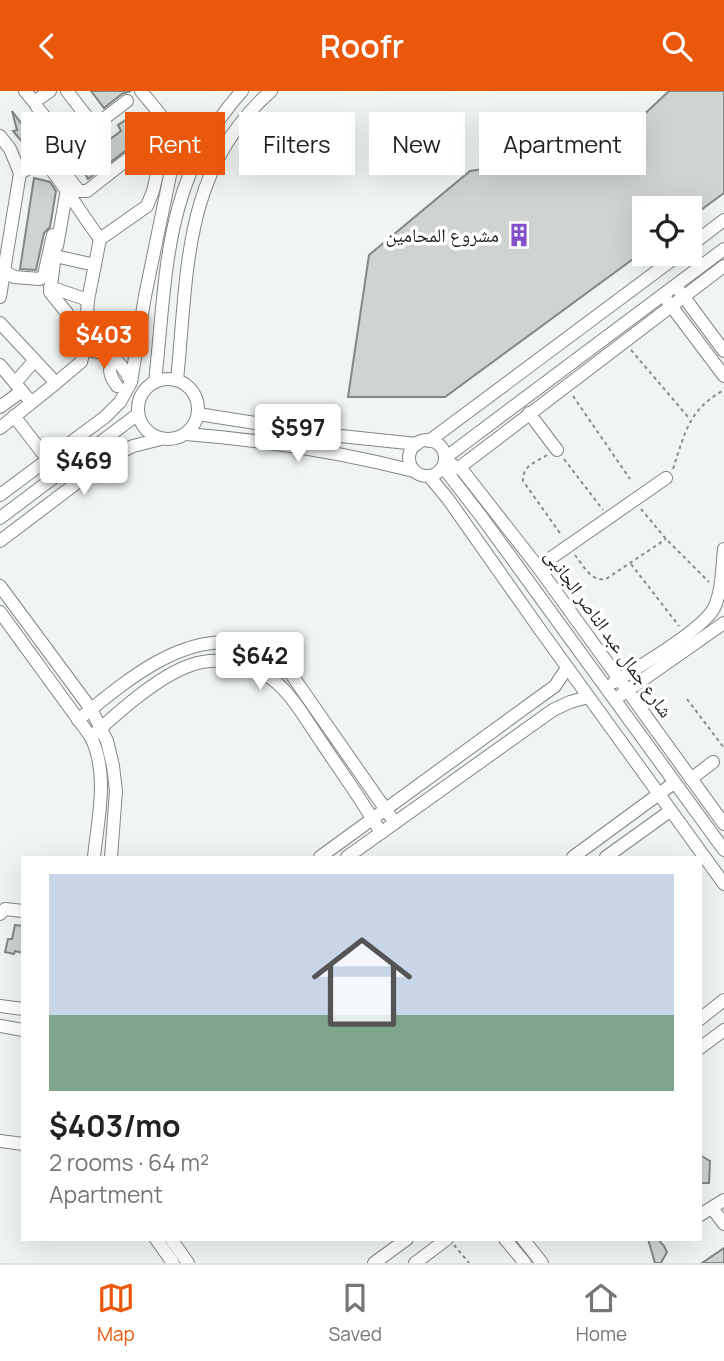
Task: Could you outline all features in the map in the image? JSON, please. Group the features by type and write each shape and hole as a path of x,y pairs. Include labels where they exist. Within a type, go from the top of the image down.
{"street":[{"path":"18,91 36,112"},
{"path":"25,91 34,102 50,91"},
{"path":"67,91 83,112"},
{"path":"0,495 105,417 120,402 131,382 147,283 175,151 175,143 168,127 141,91"},
{"path":"155,382 172,230 180,196 209,133 242,91"},
{"path":"177,380 192,233 199,202 226,143 245,117 271,91"},
{"path":"111,113 127,101"},
{"path":"0,136 10,149 20,173 0,297"},
{"path":"0,428 80,362 100,239 146,206 153,191 159,165 149,146 142,148 111,172"},
{"path":"58,175 100,239"},
{"path":"64,175 79,191 87,191 107,175"},
{"path":"66,313 52,297 50,287 67,189"},
{"path":"702,237 724,220"},
{"path":"4,271 14,277 40,279 44,275 53,235"},
{"path":"680,292 724,250"},
{"path":"55,255 95,265"},
{"path":"414,471 409,459 413,448 664,266"},
{"path":"460,467 566,385 668,300 724,266"},
{"path":"50,287 88,300"},
{"path":"680,292 724,351"},
{"path":"668,300 724,376"},
{"path":"611,307 627,333"},
{"path":"0,323 56,383"},
{"path":"429,476 444,462 627,333"},
{"path":"85,334 113,340 109,370 117,386"},
{"path":"84,350 111,356 123,365 131,382"},
{"path":"0,407 19,387 34,361"},
{"path":"0,365 32,402"},
{"path":"161,439 146,430 138,414 141,395 155,382 162,380 177,380 185,384 196,397 196,422 186,434"},
{"path":"529,413 557,450"},
{"path":"0,518 138,414"},
{"path":"198,414 331,435 423,442 440,446 444,462 481,516 724,850"},
{"path":"14,416 48,460"},
{"path":"0,541 111,457 133,446 186,434 247,439 361,458 429,476 449,499 567,668 724,884"},
{"name":"شارع جمال عبد الناصر الجانبى","path":"444,462 460,467 538,567 724,824"},
{"path":"538,567 666,478"},
{"path":"606,687 703,622 714,609 724,549"},
{"path":"0,586 91,709 101,727 111,753 115,778 111,856"},
{"path":"0,612 91,737 99,757 102,779 94,856"},
{"path":"615,699 724,623"},
{"path":"78,720 163,659 200,645 243,644 266,653 289,671 395,823"},
{"path":"91,737 111,717 167,677 192,664 220,661 241,664 258,670 277,683 300,711 381,833"},
{"path":"321,856 555,686 567,668"},
{"path":"348,856 552,711 588,697"},
{"path":"691,779 713,762"},
{"path":"574,856 674,783"},
{"path":"607,856 670,811"},
{"path":"0,914 5,909 21,911"},
{"path":"702,1018 724,1000"},
{"path":"0,1006 21,1009"},
{"path":"0,1026 21,1030"},
{"path":"702,1046 724,1030"},
{"path":"0,1141 21,1144"},
{"path":"702,1214 724,1200"},
{"path":"712,1207 724,1224"},
{"path":"157,1241 173,1263"},
{"path":"172,1241 188,1263"},
{"path":"374,1263 404,1241"},
{"path":"415,1263 445,1241"},
{"path":"507,1241 525,1263"},
{"path":"525,1241 542,1263"}],"path":[{"path":"627,333 690,418"},
{"path":"566,385 630,479"},
{"path":"666,478 673,470 690,418 707,400 724,390"},
{"path":"609,518 557,450 526,467 523,481 593,577 606,579 666,539"},
{"path":"634,501 666,539 718,592"},
{"path":"631,563 686,635"},
{"path":"687,699 724,748"},
{"path":"450,1241 469,1263"}],"building":[{"path":"91,91 131,91 122,94 104,108"},
{"name":"مشروع المحامين","path":"669,91 724,91 724,193 702,209 702,196 632,196 632,260 445,397 348,397 369,255 470,171 479,170 479,175 646,175 646,113"},
{"path":"12,111 21,123 21,141 13,131 17,130"},
{"path":"125,120 125,151 111,162 111,138 121,131 118,125"},
{"path":"34,178 50,182 56,191 50,227 44,233 36,270 20,269"},
{"path":"15,925 21,926 21,952 5,952 8,939 12,939"},
{"path":"702,1156 710,1161 709,1183 702,1183"},
{"path":"649,1241 660,1241 667,1252 661,1263 655,1263"},
{"path":"724,1248 724,1263 702,1263"}],"place":[{"name":"مشروع المحامين","path":"519,235"}]}
